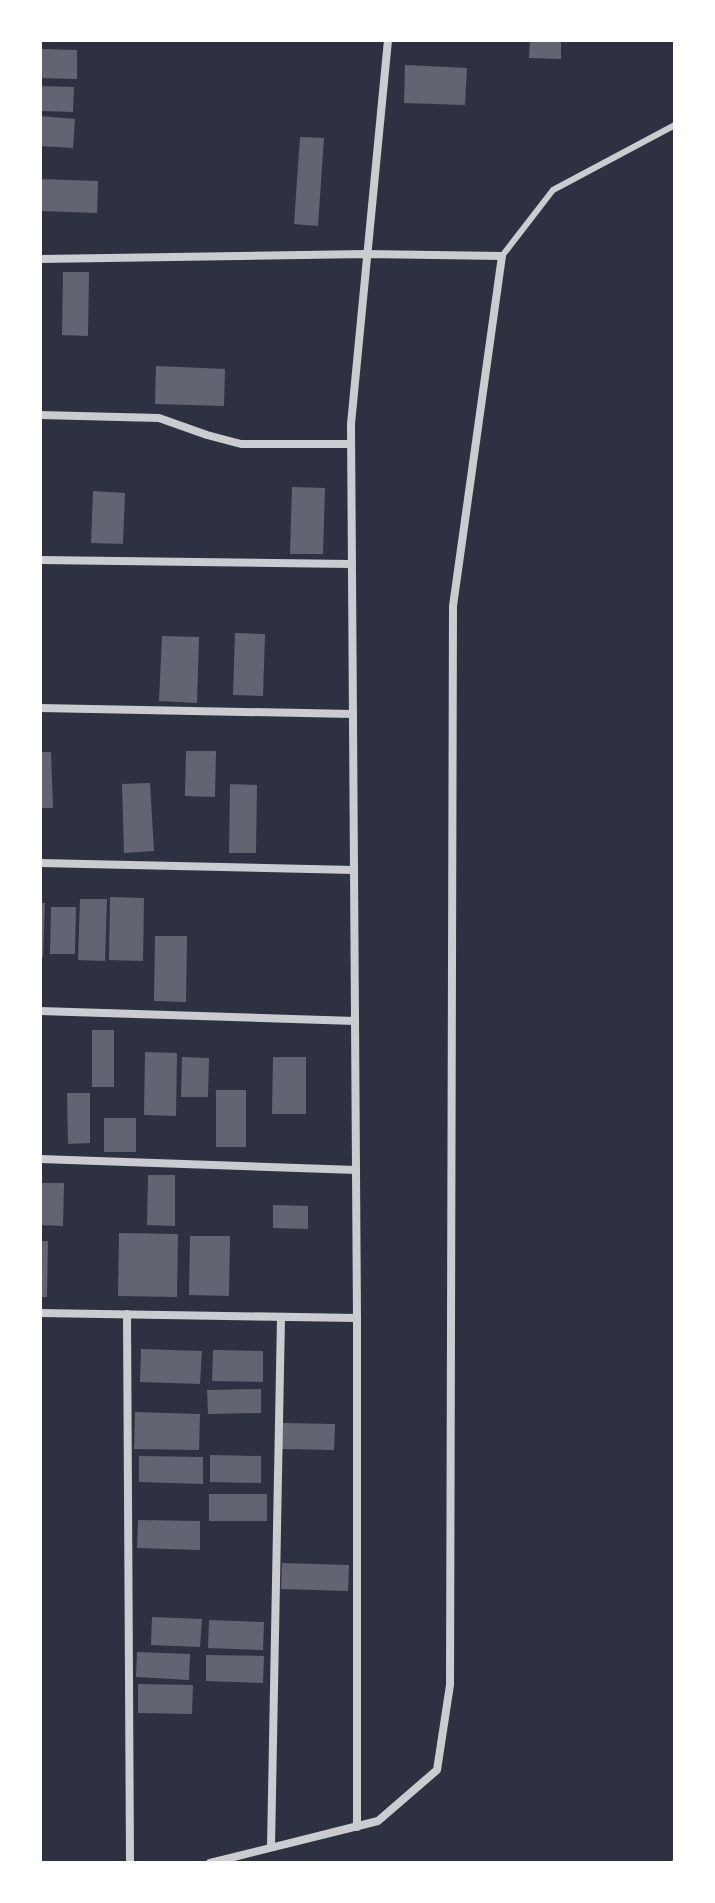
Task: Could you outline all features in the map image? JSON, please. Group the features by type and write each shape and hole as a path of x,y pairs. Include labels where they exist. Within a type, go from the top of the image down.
{"street":[{"path":"357,1827 351,444 388,40"},
{"path":"40,259 366,254 502,256 453,606 450,1685 437,1770 378,1821 210,1863"},
{"path":"40,415 159,418 241,444 351,444"},
{"path":"40,560 352,564"},
{"path":"40,708 353,714"},
{"path":"40,863 354,870"},
{"path":"40,1011 355,1021"},
{"path":"40,1159 356,1170"},
{"path":"40,1313 357,1318"},
{"path":"127,1314 130,1863"},
{"path":"271,1847 281,1317"}],"lane":[{"path":"502,256 553,190 675,125"}],"building":[{"path":"530,40 561,40 561,59 529,58"},
{"path":"40,49 77,50 77,79 40,78"},
{"path":"405,65 467,68 465,105 404,103"},
{"path":"40,86 74,87 73,112 40,111"},
{"path":"40,116 75,119 73,148 40,146"},
{"path":"300,137 324,138 318,226 294,224"},
{"path":"40,179 98,181 97,213 40,211"},
{"path":"63,272 89,272 88,336 62,335"},
{"path":"156,366 225,369 224,406 155,404"},
{"path":"292,487 325,488 323,554 290,554"},
{"path":"93,491 125,493 123,544 91,543"},
{"path":"235,633 265,634 263,696 233,695"},
{"path":"162,636 199,637 197,703 159,701"},
{"path":"186,751 216,751 215,797 185,796"},
{"path":"40,752 51,752 53,808 40,808"},
{"path":"150,783 154,851 124,853 122,784"},
{"path":"230,784 257,785 256,853 229,853"},
{"path":"110,897 144,898 143,961 109,960"},
{"path":"80,899 107,899 105,961 78,960"},
{"path":"40,903 45,903 43,957 40,957"},
{"path":"51,907 76,907 75,954 50,954"},
{"path":"155,936 187,936 186,1002 154,1001"},
{"path":"92,1030 114,1030 114,1087 92,1087"},
{"path":"145,1052 177,1053 176,1116 144,1115"},
{"path":"182,1057 209,1058 208,1097 181,1097"},
{"path":"273,1057 306,1057 306,1114 272,1114"},
{"path":"216,1090 246,1090 246,1147 216,1147"},
{"path":"67,1093 90,1093 90,1143 68,1144"},
{"path":"104,1118 136,1118 136,1152 104,1152"},
{"path":"148,1175 175,1175 175,1226 147,1225"},
{"path":"40,1183 64,1183 63,1226 40,1225"},
{"path":"273,1205 308,1206 308,1229 273,1228"},
{"path":"119,1233 178,1234 177,1297 118,1296"},
{"path":"190,1236 230,1236 229,1296 189,1295"},
{"path":"40,1241 48,1241 47,1297 40,1297"},
{"path":"141,1349 202,1351 200,1384 140,1382"},
{"path":"213,1350 263,1351 263,1382 212,1381"},
{"path":"261,1389 261,1413 208,1414 207,1390"},
{"path":"135,1412 200,1414 199,1450 134,1449"},
{"path":"281,1423 335,1424 334,1450 281,1449"},
{"path":"210,1455 261,1456 261,1483 210,1482"},
{"path":"139,1456 203,1457 203,1484 139,1482"},
{"path":"209,1494 267,1494 267,1521 209,1521"},
{"path":"138,1520 200,1521 200,1550 137,1548"},
{"path":"282,1563 349,1565 348,1591 281,1589"},
{"path":"152,1617 202,1619 200,1647 151,1645"},
{"path":"209,1620 264,1622 263,1650 208,1648"},
{"path":"137,1652 190,1654 189,1680 136,1677"},
{"path":"206,1655 264,1656 263,1683 206,1681"},
{"path":"138,1684 193,1685 192,1714 138,1713"}]}
